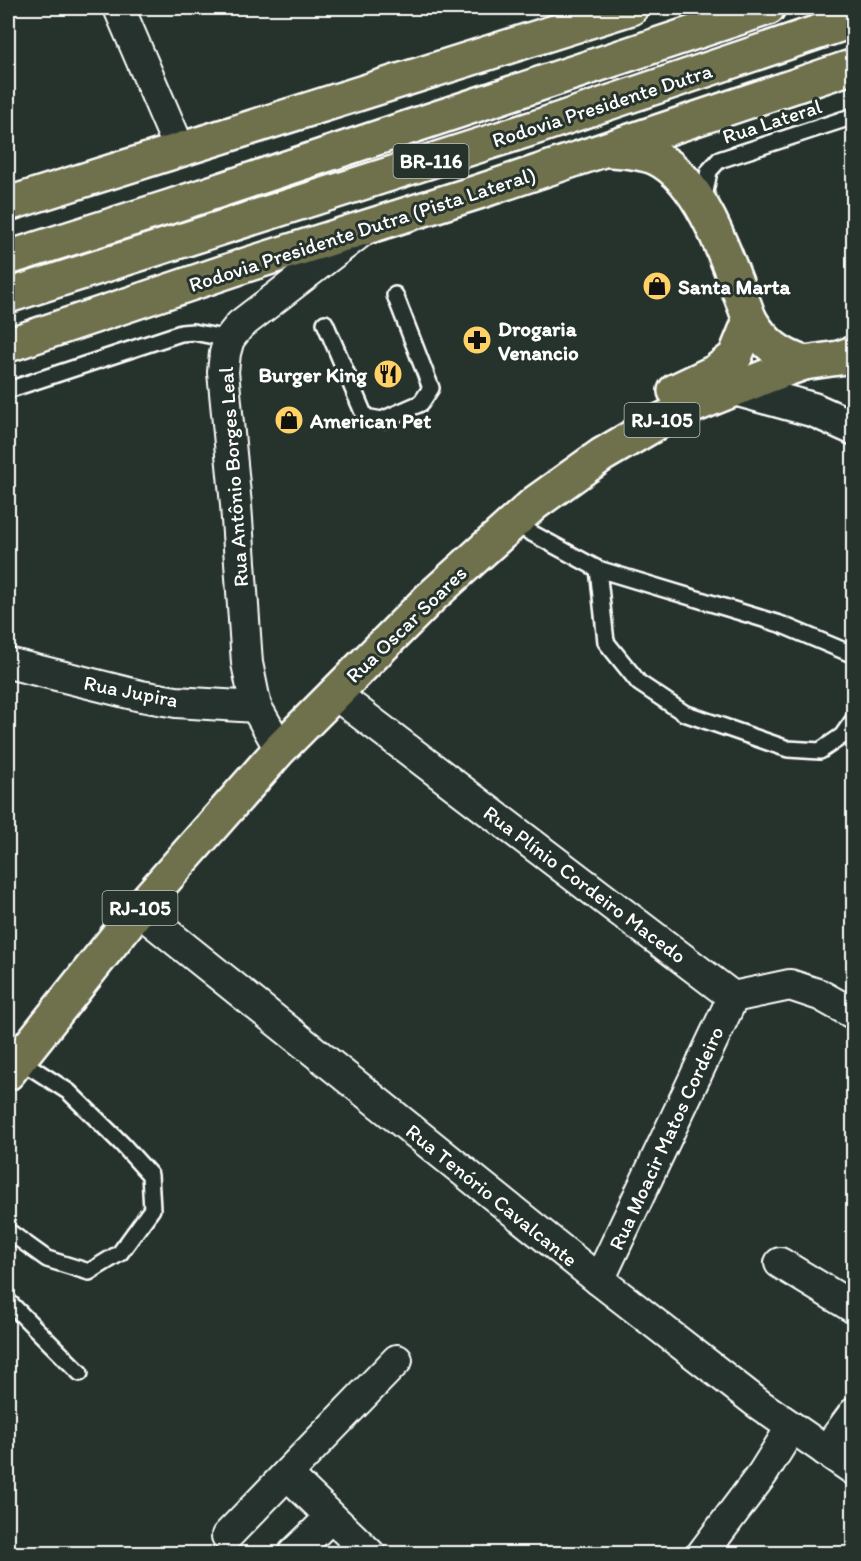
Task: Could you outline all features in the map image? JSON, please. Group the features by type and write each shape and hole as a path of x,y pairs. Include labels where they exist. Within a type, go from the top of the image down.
{"main road":[{"path":"8,204 631,8"},
{"name":"Rodovia Presidente Dutra","path":"8,258 169,207 768,8"},
{"name":"Rodovia Presidente Dutra","path":"8,296 537,127 854,20"},
{"name":"Rodovia Presidente Dutra (Pista Lateral)","path":"8,345 854,66"},
{"path":"608,149 648,155 666,164 686,183 703,207 757,332 775,351 804,363 803,388 814,410"},
{"name":"Rua Oscar Soares","path":"524,513 565,465 600,433 633,412 726,365 735,357 750,320"},
{"name":"Rua Oscar Soares","path":"280,749 430,598 524,513 602,455 660,421 737,388 804,363 839,358 854,353"},
{"path":"737,388 814,410 854,428"},
{"name":"RJ-105","path":"13,1066 138,910 280,749"}],"street":[{"path":"119,8 180,150"},
{"name":"Rua Antônio Borges Leal","path":"280,749 256,707 247,663 237,516 223,372 225,353 229,339 251,315 367,227"},
{"name":"Rua Jupira","path":"8,663 141,696 176,702 256,707"},
{"name":"Rua Plínio Cordeiro Macedo","path":"335,694 733,997"},
{"name":"Rua Tenório Cavalcante","path":"138,910 599,1280 791,1428 854,1470"},
{"path":"733,997 790,985 820,994 854,1014"},
{"name":"Rua Moacir Matos Cordeiro","path":"599,1280 733,997"},
{"path":"780,1263 854,1308"},
{"path":"227,1536 397,1360"},
{"path":"826,1452 854,1413"},
{"path":"702,1554 763,1473 791,1428"},
{"path":"287,1474 370,1554"},
{"path":"293,1554 331,1517"}],"lane":[{"name":"Rua Lateral","path":"703,207 708,171 718,160 854,116"},
{"path":"325,323 365,417 382,420 421,403 431,387 395,296"},
{"path":"8,390 181,333 193,332 229,339"},
{"path":"524,513 598,569 780,624 854,655"},
{"path":"598,569 606,642 639,683 684,713 788,749 820,751 842,736 854,719"},
{"path":"8,1231 47,1259 89,1272 120,1253 152,1209 150,1175 122,1144 69,1092 13,1066"},
{"path":"8,1301 80,1373"}],"place":[{"name":"Santa Marta","path":"657,286"},
{"name":"Drogaria Venancio","path":"477,340"},
{"name":"Burger King","path":"388,374"},
{"name":"American Pet","path":"289,420"}]}
